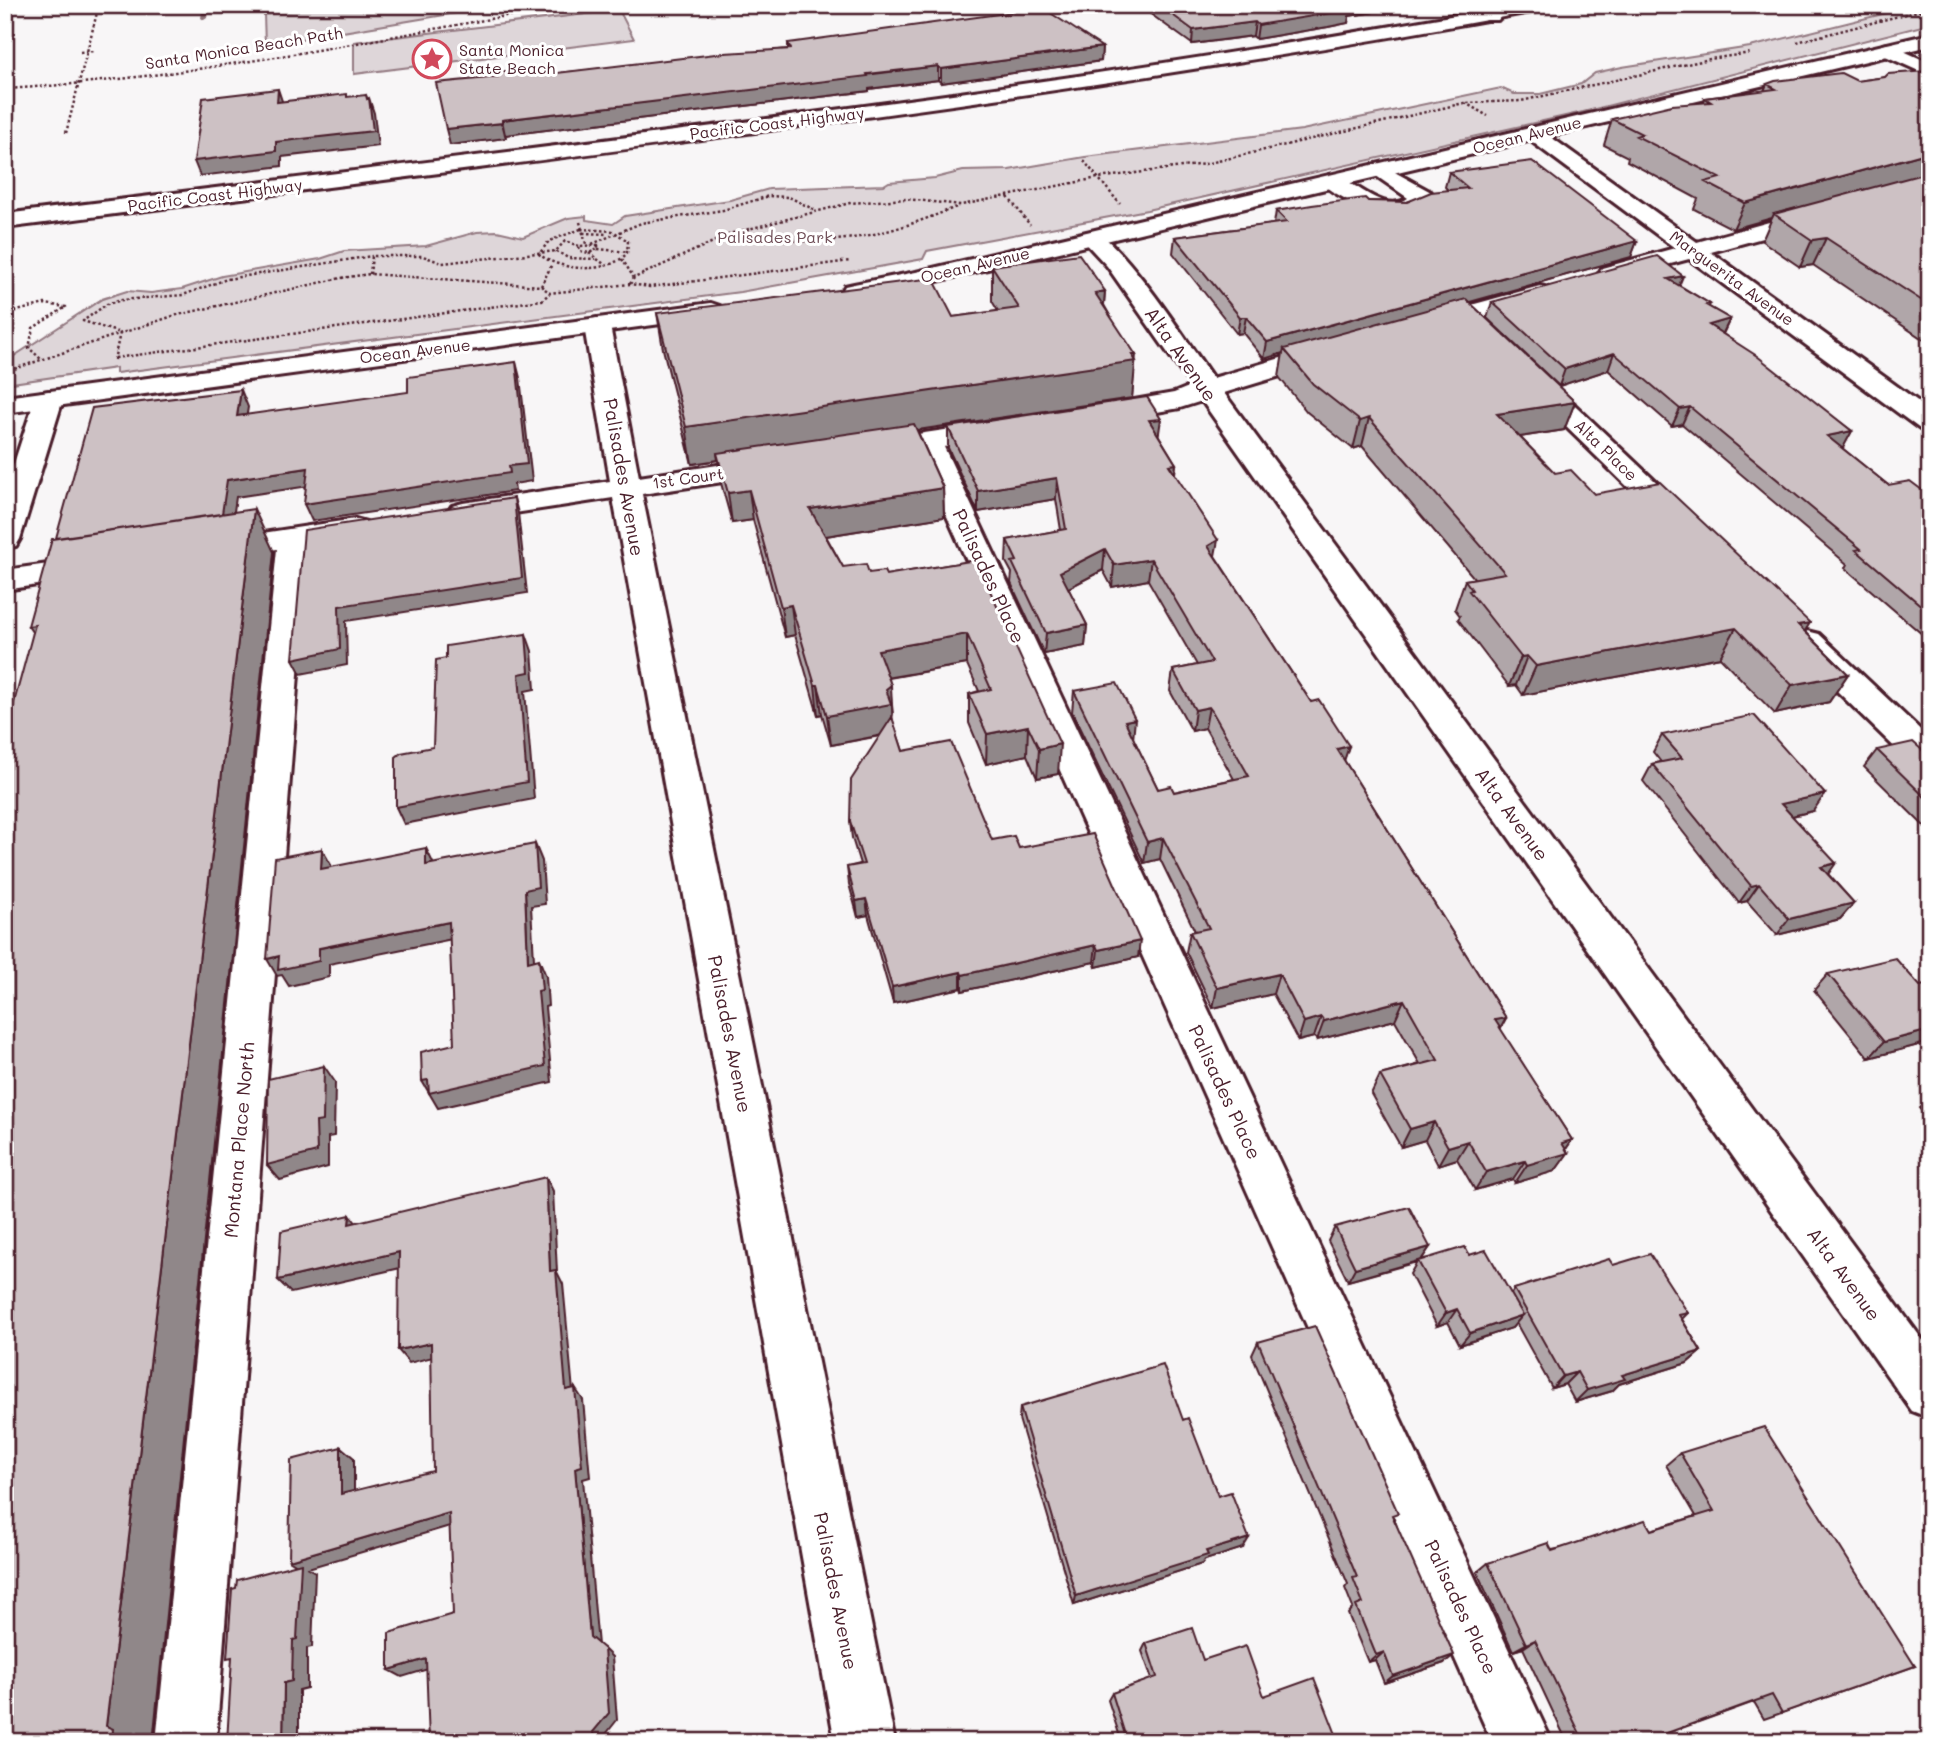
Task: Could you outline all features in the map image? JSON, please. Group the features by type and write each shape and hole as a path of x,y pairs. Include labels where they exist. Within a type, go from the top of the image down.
{"main road":[{"path":"1472,5 1492,16"},
{"name":"Pacific Coast Highway","path":"7,220 983,96 1172,69 1492,16 1542,5"},
{"name":"Ocean Avenue","path":"828,295 916,279 1930,40"},
{"path":"1888,50 1930,70"},
{"name":"Marguerita Avenue","path":"1534,134 1930,423"},
{"path":"1380,171 1423,197 1450,196"},
{"path":"1333,182 1380,216 1416,205 1423,197"},
{"path":"1398,333 1474,324 1574,283 1844,208"},
{"name":"Alta Avenue","path":"1093,238 1115,261 1930,1393"},
{"name":"Ocean Avenue","path":"5,405 737,308"},
{"name":"Palisades Avenue","path":"597,326 865,1742"},
{"path":"1079,417 1180,400 1253,373 1359,344"},
{"name":"Alta Place","path":"1514,362 1702,542"},
{"path":"5,539 49,400"},
{"path":"848,454 1024,426"},
{"name":"Palisades Place","path":"928,442 1522,1742"},
{"name":"1st Court","path":"443,515 794,462"},
{"path":"185,554 375,525"},
{"name":"Montana Place North","path":"186,1742 293,537"},
{"path":"5,580 117,564"},
{"path":"1791,627 1930,760"}],"path":[{"path":"66,133 99,5"},
{"name":"Santa Monica Beach Path","path":"5,89 78,85 187,71 569,5"},
{"path":"1794,42 1930,8"},
{"path":"80,52 95,51"},
{"path":"733,233 775,242 845,243 909,227 961,205 1098,178 1205,164 1464,103 1521,101 1710,59 1755,52"},
{"path":"1464,103 1494,119"},
{"path":"1084,161 1127,212"},
{"path":"592,244 613,231 652,219 722,211 765,196 787,196 816,210"},
{"path":"1008,197 1036,233"},
{"path":"630,284 634,278 733,233 816,210 871,200 906,199 961,205"},
{"path":"580,222 586,244"},
{"path":"582,231 607,234"},
{"path":"582,231 613,231 628,241 627,252 622,259 604,265 579,267 552,264 543,260 539,254 550,241 582,231"},
{"path":"120,333 83,321 107,304 122,300 183,295 227,279 372,256 423,256 442,263 556,251 565,241 589,253 604,265"},
{"path":"569,258 586,244 598,245 598,249"},
{"path":"589,253 598,249 627,252"},
{"path":"556,251 569,258 596,258"},
{"path":"370,274 372,256"},
{"path":"622,259 634,278"},
{"path":"541,286 552,264"},
{"path":"5,372 173,316 370,274 541,286 550,293"},
{"path":"115,358 542,300 550,293 630,284 641,288"},
{"path":"5,314 45,304 66,307 33,328 29,348 42,360"},
{"path":"110,370 120,333"}],"green space":[{"path":"330,5 504,5 265,45 264,14"},
{"name":"Palisades Park","path":"1919,5 1930,5 1930,24 1583,112 1147,210 927,251 923,259 740,292 116,373 116,368 5,384 5,362 102,299 127,291 151,293 182,289 222,276 320,259 344,251 426,246 477,232 497,231 523,237 568,218 586,216 586,220 613,224 625,216 730,200 769,189 884,185 963,171 1009,170 1085,157 1302,130 1501,88 1514,94 1540,94 1581,84 1595,73 1750,47"},
{"path":"619,10 634,39 354,74 354,42"}],"building":[{"path":"1159,5 1343,5 1350,9 1258,25 1255,22 1193,30"},
{"path":"1043,8 1102,47 941,69 938,66 867,74 868,76 446,129 436,83 498,77 497,72 546,66 549,74 724,53 791,49 788,43"},
{"path":"1930,71 1930,152 1745,203 1705,182 1720,178 1636,136 1642,134 1612,119 1672,105 1711,102 1705,98 1776,89 1767,84 1775,81 1841,73 1857,81 1885,77 1888,74"},
{"path":"278,89 277,102 347,94 347,97 366,95 367,99 369,98 373,131 276,142 276,151 194,161 203,98"},
{"path":"1532,161 1637,241 1267,342 1246,317 1240,317 1175,237 1287,222 1276,211 1312,205 1365,198 1368,201 1407,202 1431,192 1468,188 1449,172"},
{"path":"1930,172 1930,306 1826,238 1812,240 1774,214"},
{"path":"1079,254 1105,291 1095,293 1136,355 1132,355 1136,361 686,427 657,313 933,278 953,317 1019,308 992,266"},
{"path":"1657,256 1683,276 1668,279 1730,319 1709,325 1757,356 1852,431 1827,436 1888,485 1910,481 1930,496 1930,531 1925,532 1930,536 1930,613 1856,550 1861,549 1690,407 1680,409 1614,353 1565,369 1492,302"},
{"path":"1466,299 1575,402 1497,414 1555,473 1571,470 1594,494 1660,482 1810,623 1798,625 1848,674 1792,685 1736,628 1536,666 1527,656 1521,657 1469,591 1472,590 1465,580 1505,573 1369,418 1360,421 1313,384 1284,349"},
{"path":"516,362 527,464 509,466 510,473 304,504 308,468 227,480 222,514 56,538 92,408 241,390 237,416 408,392 408,377"},
{"path":"1147,397 1161,419 1149,420 1176,464 1169,465 1218,540 1208,546 1311,702 1319,700 1349,746 1337,749 1506,1018 1495,1020 1572,1140 1562,1143 1568,1153 1527,1165 1525,1161 1486,1172 1468,1141 1448,1147 1434,1122 1410,1129 1380,1075 1438,1060 1404,1000 1324,1021 1321,1017 1304,1022 1279,974 1217,988 1190,932 1209,928 1163,838 1147,842 1074,691 1117,683 1135,719 1125,721 1158,789 1171,786 1174,792 1249,776 1212,711 1209,707 1195,710 1173,670 1212,662 1151,559 1114,565 1105,549 1060,572 1087,625 1046,633 1012,562 1017,561 1007,540 1066,529 1057,478 978,491 948,427"},
{"path":"914,424 943,488 810,509 843,567 866,564 869,573 884,571 886,575 976,560 1060,744 1039,749 1028,726 987,734 969,694 991,689 967,634 878,650 891,685 886,689 891,704 827,716 791,605 781,607 749,490 728,493 717,453"},
{"path":"514,498 522,578 339,606 340,649 293,659 304,530"},
{"path":"254,509 106,1726 113,1729 112,1742 5,1742 5,736 35,625 28,626 52,539"},
{"path":"526,634 529,672 519,674 527,782 396,807 396,757 401,753 433,747 436,660 446,658 446,646"},
{"path":"1754,715 1825,794 1781,804 1836,863 1821,867 1854,903 1789,919 1759,884 1751,886 1652,764 1682,758 1662,735"},
{"path":"892,717 903,751 951,742 992,840 1014,836 1019,848 1093,834 1140,941 1098,950 1096,945 962,975 961,972 892,987 866,899 856,901 847,867 864,864 850,821 851,780"},
{"path":"1913,742 1930,757 1930,802 1877,750"},
{"path":"535,844 538,887 525,890 528,962 539,959 542,990 538,991 545,1066 429,1093 428,1080 422,1081 421,1052 454,1044 449,922 319,948 319,961 278,970 279,956 267,959 275,858 322,849 321,869 426,848 426,865"},
{"path":"1895,958 1920,986 1930,984 1930,1030 1884,1042 1828,974"},
{"path":"324,1066 323,1121 316,1122 317,1152 267,1165 268,1079"},
{"path":"546,1177 550,1271 556,1270 566,1390 575,1388 582,1466 575,1468 590,1637 604,1649 609,1713 593,1732 594,1742 429,1742 426,1659 389,1670 389,1633 453,1614 449,1513 289,1560 291,1460 341,1447 341,1494 433,1471 431,1343 398,1350 399,1252 278,1280 281,1231 350,1215 349,1224"},
{"path":"1409,1207 1430,1247 1355,1268 1335,1227"},
{"path":"1465,1247 1469,1255 1486,1250 1523,1315 1470,1333 1457,1309 1446,1313 1418,1261"},
{"path":"1650,1254 1688,1313 1679,1315 1701,1351 1622,1375 1625,1379 1587,1390 1577,1372 1563,1376 1514,1289 1609,1259 1613,1265"},
{"path":"1315,1326 1398,1513 1392,1515 1454,1655 1393,1676 1384,1652 1376,1655 1356,1606 1363,1603 1353,1578 1357,1577 1258,1342"},
{"path":"1163,1365 1183,1420 1188,1418 1218,1496 1231,1492 1249,1538 1206,1551 1208,1555 1076,1596 1020,1407"},
{"path":"1764,1427 1915,1666 1782,1713 1772,1695 1642,1742 1584,1742 1535,1640 1526,1644 1488,1563 1548,1543 1552,1551 1645,1520 1651,1530 1714,1511 1680,1453"},
{"path":"301,1563 297,1639 293,1640 292,1681 284,1683 283,1742 227,1742 232,1657 227,1658 232,1589 236,1588 237,1580"},
{"path":"1192,1628 1203,1660 1246,1646 1264,1696 1314,1678 1339,1742 1118,1742 1126,1738 1112,1693 1157,1677 1146,1643"}],"waterway":[{"path":"204,18 206,5"}],"place":[{"name":"Santa Monica State Beach","path":"432,59"}]}
